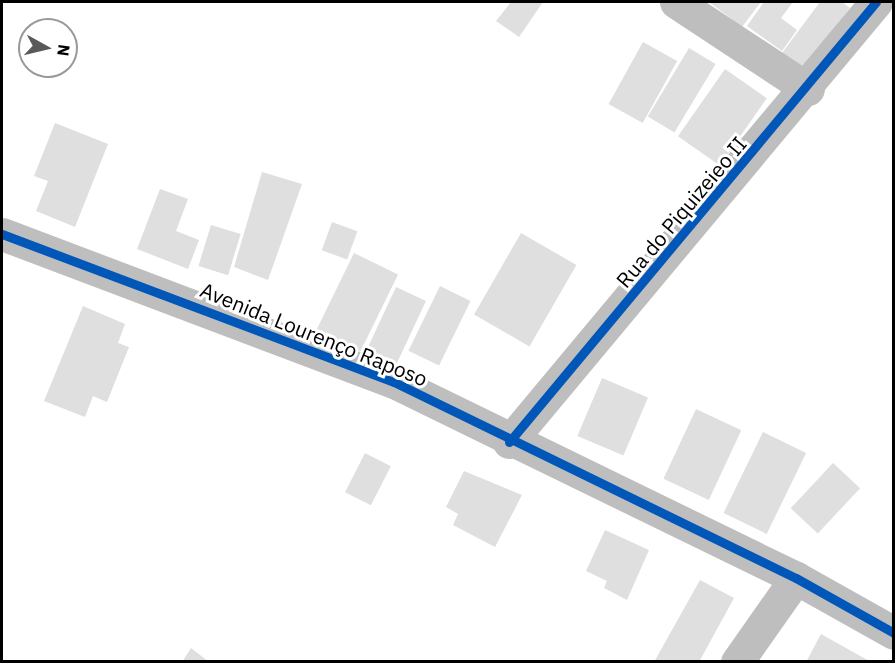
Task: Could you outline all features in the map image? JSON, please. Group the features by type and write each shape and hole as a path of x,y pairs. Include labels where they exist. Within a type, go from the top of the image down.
{"street":[{"path":"676,2 808,89"},
{"name":"Rua do Piquizeieo II","path":"509,442 808,89 876,2"},
{"name":"Avenida Lourenço Raposo","path":"2,234 355,366 796,578 894,633"},
{"path":"737,662 796,578"}],"building":[{"path":"511,2 543,2 519,37 496,21"},
{"path":"709,2 761,2 742,27"},
{"path":"764,2 793,2 781,18 797,30 782,51 747,26"},
{"path":"820,2 842,2 850,8 804,70 782,53"},
{"path":"643,42 677,61 643,123 609,104"},
{"path":"689,48 716,64 674,133 648,117"},
{"path":"725,69 767,98 720,165 678,136"},
{"path":"55,123 108,144 75,227 36,211 48,181 34,176"},
{"path":"262,172 302,184 268,280 234,267"},
{"path":"160,189 188,199 176,231 199,240 188,269 137,249"},
{"path":"332,222 357,231 347,259 322,250"},
{"path":"211,225 241,234 228,275 198,266"},
{"path":"521,233 576,265 529,346 474,314"},
{"path":"354,253 398,274 360,352 316,330"},
{"path":"440,286 471,301 439,366 408,351"},
{"path":"396,287 426,301 396,364 366,350"},
{"path":"83,306 125,324 118,343 129,347 107,402 93,396 85,417 44,401"},
{"path":"602,378 648,398 623,456 577,436"},
{"path":"696,409 741,430 709,500 663,479"},
{"path":"763,432 806,453 767,534 724,513"},
{"path":"365,453 391,466 371,505 345,492"},
{"path":"833,463 860,488 818,534 791,508"},
{"path":"464,471 522,495 495,547 453,525 458,514 446,507"},
{"path":"605,530 649,550 627,600 604,588 607,581 586,571"},
{"path":"700,580 734,598 699,662 654,662"},
{"path":"821,634 871,662 806,662"},
{"path":"191,648 209,662 182,662"}],"cycle path":[{"path":"509,442 876,2"},
{"path":"2,234 394,382 796,578 894,633"}]}
